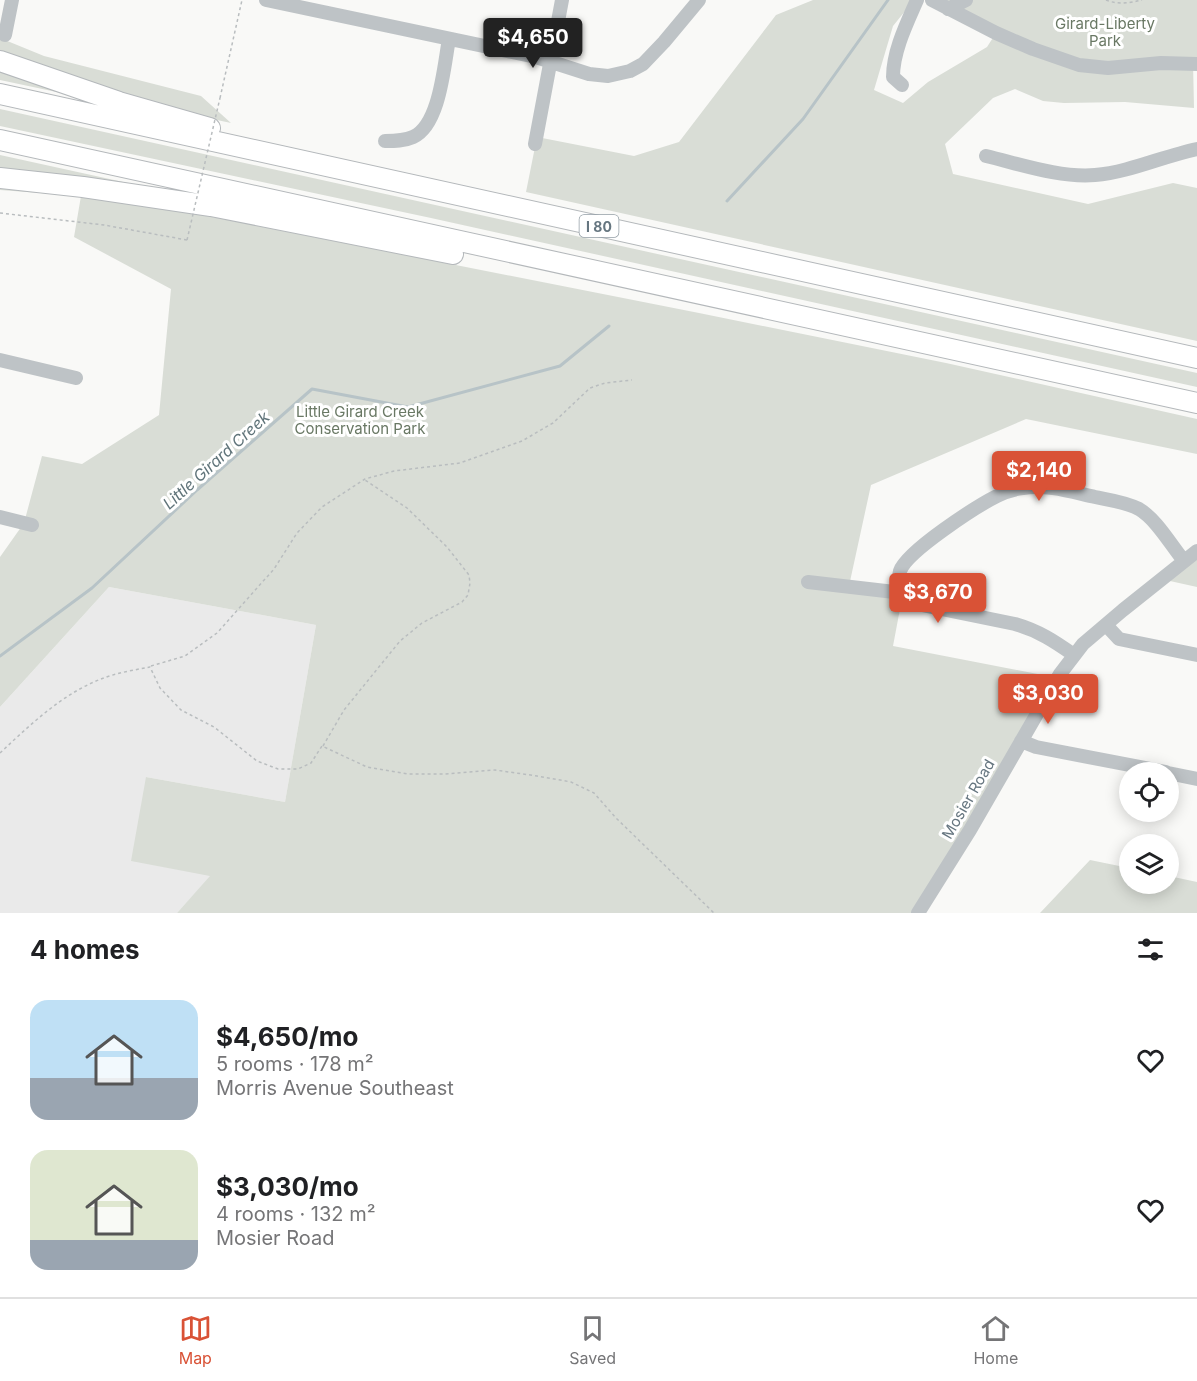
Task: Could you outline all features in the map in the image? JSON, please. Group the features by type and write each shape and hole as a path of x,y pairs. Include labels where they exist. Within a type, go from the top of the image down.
{"highway":[{"path":"0,61 119,102 205,127 328,155 382,178"},
{"name":"I 80","path":"0,94 1197,358"},
{"path":"0,140 1197,403"},
{"path":"0,178 83,187 211,206 483,260 532,258"}],"street":[{"path":"5,35 12,0"},
{"path":"266,0 536,57 596,75 614,75 630,71 643,64 699,0"},
{"path":"535,144 562,0"},
{"path":"902,85 893,77 893,68 903,31 917,0"},
{"path":"932,0 1033,49 1079,65 1108,68 1161,63 1197,64"},
{"path":"948,9 966,0"},
{"path":"385,141 401,141 413,137 427,124 438,100 449,39"},
{"path":"986,156 1061,173 1094,175 1127,170 1197,148"},
{"path":"0,360 76,378"},
{"path":"1074,655 1030,628 917,604 909,599 900,587 900,571 909,557 984,503 1023,488 1045,487 1126,504 1138,509 1156,525 1184,561"},
{"path":"0,517 32,525"},
{"name":"Mosier Road","path":"918,913 970,830 1060,674 1074,655 1083,644 1197,551"},
{"path":"808,582 903,592"},
{"path":"1106,625 1119,639 1197,655"},
{"path":"1021,741 1036,747 1119,763"},
{"path":"1179,775 1197,779"}],"path":[{"path":"0,213 104,225 187,240 242,0"},
{"path":"1106,0 1122,4 1142,0"},
{"path":"0,753 29,726 69,695 101,678 185,656 217,633 274,569 297,534 322,507 365,479 394,471 460,463 522,441 553,423 591,388 605,383 632,380"},
{"path":"150,667 160,688 181,710 214,727 257,760 278,770 298,769 311,763 344,710 400,641 422,623 462,602 468,595 469,575 447,547 407,508 365,479"},
{"path":"322,747 367,767 408,774 495,770 571,782 594,793 615,818 714,913"}],"shaded area":[{"path":"109,587 316,625 285,802 146,777 211,876 177,913 0,913 0,707"}],"green space":[{"name":"Girard-Liberty Park","path":"813,0 914,0 893,26 874,90 903,103 928,82 987,47 996,33 932,0 1197,0 1197,62 1193,62 1194,108 1125,102 1043,101 1015,89 993,98 945,144 953,174 1088,204 1173,183 1197,188 1197,341 526,192 537,137 634,156 679,142 776,15"},
{"path":"0,38 44,56 201,96 231,123 143,101 0,52"},
{"path":"0,65 66,94 0,80"},
{"path":"0,109 1197,373 1197,387 431,218 0,126"},
{"path":"0,155 146,187 0,173"},
{"name":"Little Girard Creek Conservation Park","path":"0,185 112,198 228,220 946,363 1197,419 1197,454 1026,419 871,485 849,586 903,593 893,646 1058,678 918,913 177,913 210,876 131,861 146,777 285,802 316,625 109,587 0,707 0,557 24,523 42,456 82,464 159,415 171,289 74,237 81,196 0,190"},
{"path":"1197,551 1197,587 1161,579"},
{"path":"1090,860 1119,866 1119,894 1179,894 1179,878 1197,882 1197,913 1040,913"}],"waterway":[{"name":"Little Girard Creek","path":"727,201 803,119 888,0"},
{"name":"Little Girard Creek","path":"0,656 92,588 197,490 312,389 408,407 560,366 609,326"}]}
